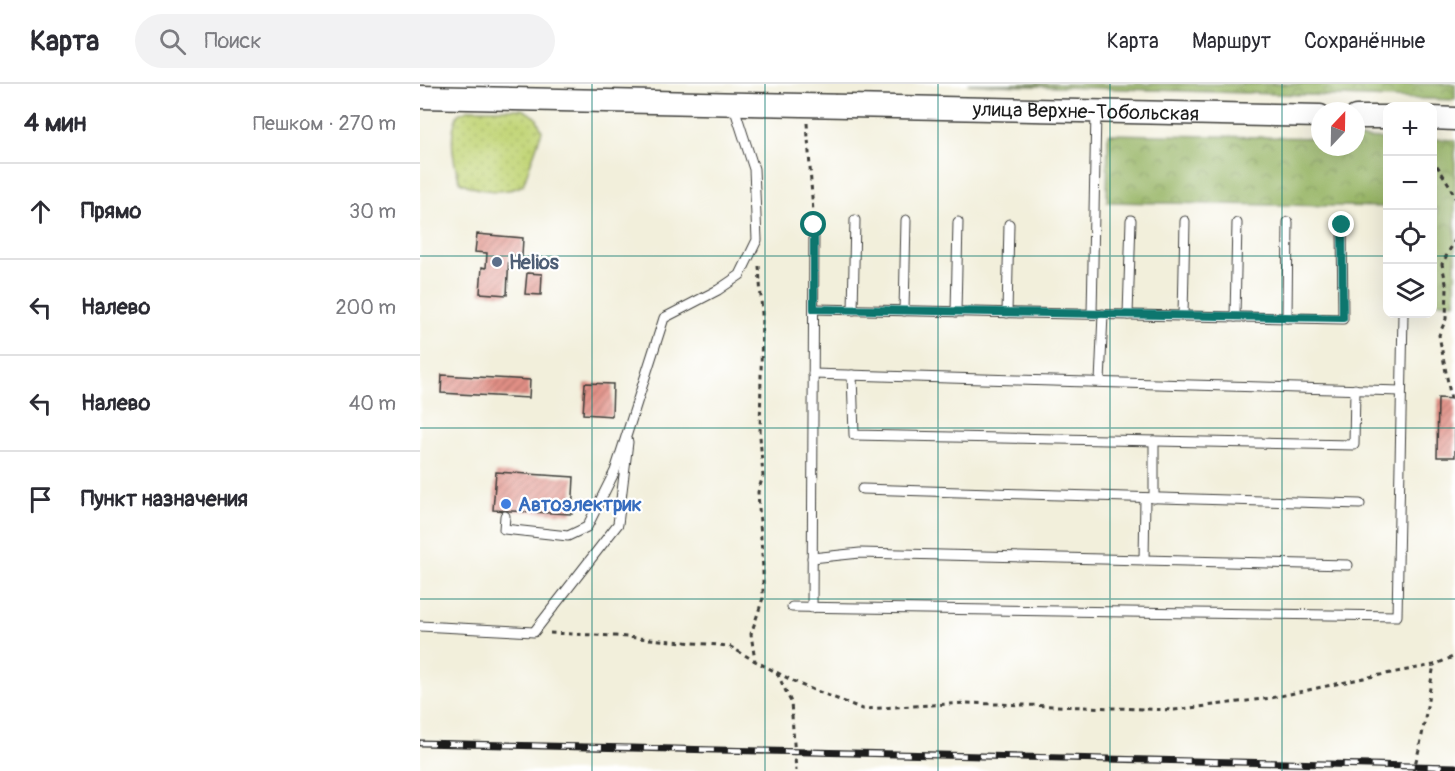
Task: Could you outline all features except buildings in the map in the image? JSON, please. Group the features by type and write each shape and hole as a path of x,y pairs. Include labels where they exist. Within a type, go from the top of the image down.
{"street":[{"name":"улица Верхне-Тобольская","path":"420,97 1311,116"},
{"path":"1365,117 1383,117"},
{"path":"1437,118 1455,119"}],"lane":[{"path":"505,516 504,529 515,532 568,536 586,527 615,471 664,318 718,290 740,275 757,240 754,169 733,104"},
{"path":"1092,314 1096,111"},
{"path":"853,310 855,220"},
{"path":"904,311 906,220"},
{"path":"1128,315 1131,220"},
{"path":"1183,316 1185,221"},
{"path":"956,312 958,222"},
{"path":"1287,318 1288,222"},
{"path":"1007,313 1009,224"},
{"path":"1235,316 1237,224"},
{"path":"812,608 814,225"},
{"path":"814,309 1343,318 1342,225"},
{"path":"1100,382 1102,314"},
{"path":"792,607 1397,616 1403,318"},
{"path":"813,374 1401,391"},
{"path":"852,375 854,435 1354,445 1355,389"},
{"path":"420,626 534,632 618,524 632,416"},
{"path":"1144,560 1154,441"},
{"path":"862,489 1360,504"},
{"path":"812,558 860,553 1348,566"}],"path":[{"path":"802,105 807,120 814,225"},
{"path":"1437,166 1455,198"},
{"path":"1451,399 1439,335 1446,319 1447,288 1442,264 1455,240"},
{"path":"534,632 615,636 729,646 755,661"},
{"path":"1413,771 1421,744 1434,665"},
{"path":"776,672 791,702 796,771"}],"green space":[{"path":"968,84 1455,84 1455,100"},
{"path":"470,109 522,109 536,117 542,131 523,185 508,190 492,191 460,182 455,165 453,131 458,114"},
{"path":"1108,134 1311,138 1311,156 1365,156 1365,138 1383,139 1383,207 1107,202"},
{"path":"1437,139 1455,140 1455,303 1437,302"}],"railway":[{"path":"420,743 1455,767"}],"place":[{"name":"Helios","path":"497,262"},
{"name":"Автоэлектрик","path":"506,504"}],"route":[{"path":"814,225 814,309 1343,318 1342,225"}]}
